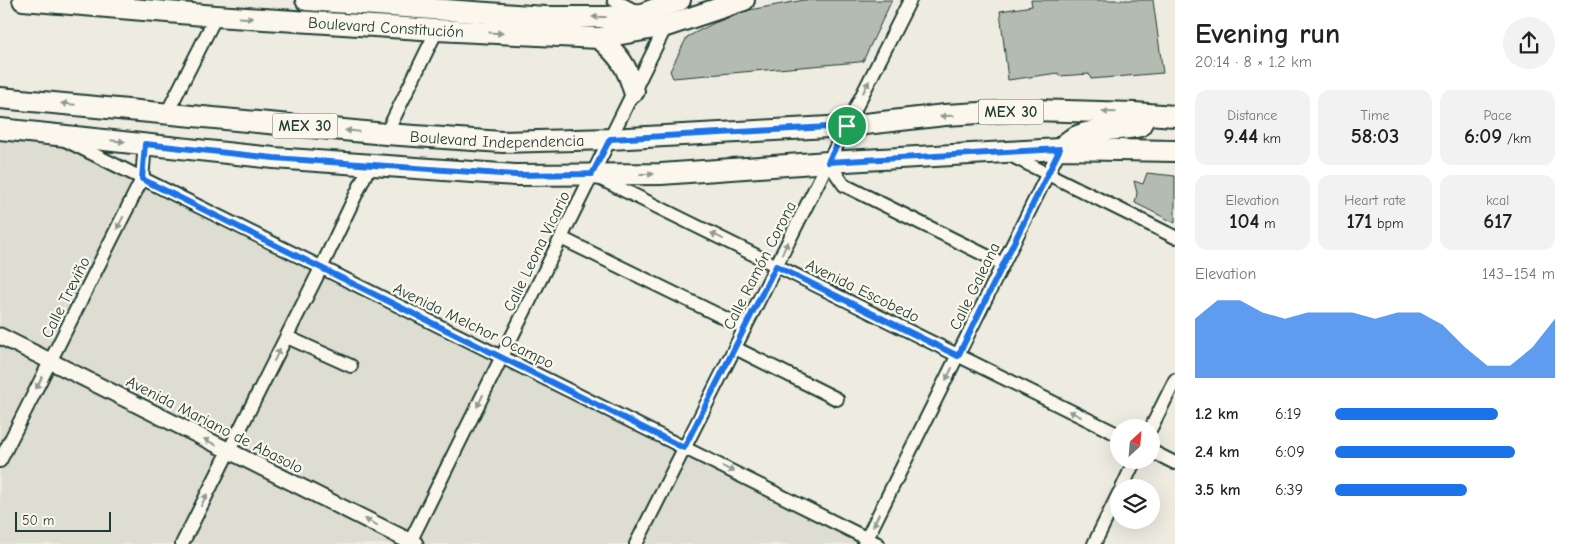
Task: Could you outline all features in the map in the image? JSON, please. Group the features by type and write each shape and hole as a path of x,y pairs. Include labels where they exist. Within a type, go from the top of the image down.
{"main road":[{"name":"Boulevard Constitución","path":"23,0 216,16 599,38 666,26 744,0"},
{"name":"Boulevard Constitución","path":"306,0 450,5 545,17 606,17 642,14 679,0"},
{"path":"599,38 621,60 629,73 634,91"},
{"name":"Boulevard Independencia","path":"0,98 386,134 502,142 610,139 847,126 945,115 1032,110 1175,116"},
{"path":"1060,149 1067,140 1082,133 1140,126 1148,114"},
{"name":"Boulevard Independencia","path":"0,129 274,158 515,175 661,174 828,162 1060,149 1175,151"}],"street":[{"path":"614,0 666,26"},
{"name":"Calle Leona Vicario","path":"412,543 679,0"},
{"name":"Calle Ramón Corona","path":"636,544 910,0"},
{"path":"167,113 216,16"},
{"path":"386,134 437,30"},
{"name":"Avenida Melchor Ocampo","path":"56,135 870,542"},
{"name":"Calle Treviño","path":"0,462 142,179 145,144"},
{"name":"Calle Galeana","path":"870,542 958,356 1060,149"},
{"path":"1004,152 1175,237"},
{"path":"828,162 844,185 1003,264"},
{"path":"182,544 287,337 370,165"},
{"name":"Avenida Escobedo","path":"592,174 1110,431"},
{"path":"561,238 745,328"},
{"name":"Avenida Mariano de Abasolo","path":"0,336 412,543"},
{"path":"287,337 351,366"},
{"path":"735,348 837,399"},
{"path":"1156,419 1175,380"},
{"path":"1160,456 1175,463"},
{"path":"1094,544 1110,511"}],"shaded area":[{"path":"0,129 45,135 869,544 0,544"}],"building":[{"path":"804,0 892,0 863,61 673,78 670,71 687,37 714,23 749,10"},
{"path":"1031,0 1153,0 1163,73 1091,79 1089,74 1059,76 1058,73 1008,80 1000,11 1032,6"},
{"path":"1147,173 1175,176 1175,223 1135,203 1137,193 1134,181 1143,184"}],"route":[{"path":"847,126 828,162 1060,149 958,356 776,266 684,448 142,179 145,144 274,158 515,175 592,174 610,139 847,126"}]}
